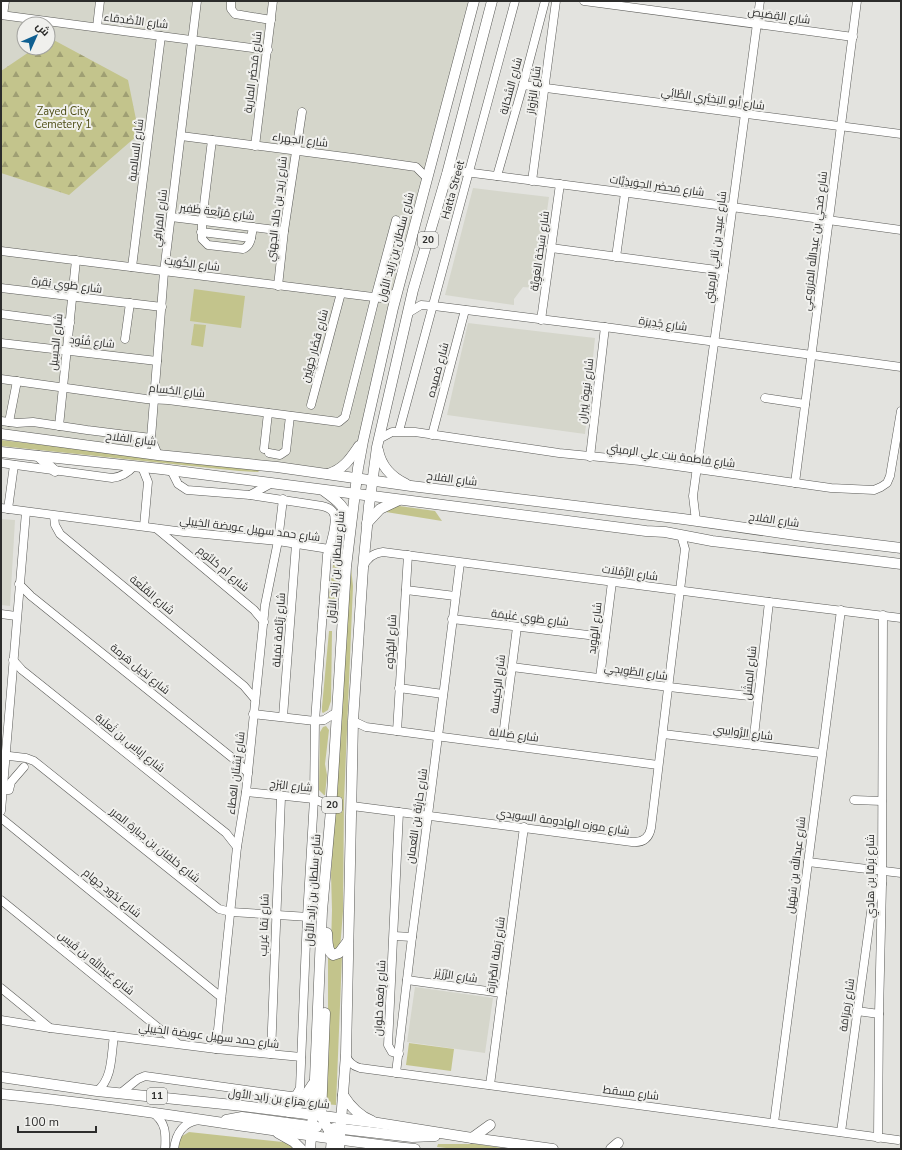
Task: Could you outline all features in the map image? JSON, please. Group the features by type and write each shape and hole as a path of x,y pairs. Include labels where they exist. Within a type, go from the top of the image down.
{"main road":[{"name":"شارع سلطان بن زايد الأول","path":"310,1149 312,1131 317,1116 314,1082 323,906 332,810 346,567 356,478 393,308 474,1"},
{"name":"20","path":"331,1134 341,1124 346,1054 353,721 366,525 372,481 378,443 413,290 451,170 492,1"},
{"name":"شارع الفلاح","path":"1,434 158,455 277,467 372,481 683,519 901,548"},
{"path":"327,474 335,472 346,464 363,441"},
{"path":"378,443 382,463 387,470 400,481 411,486"},
{"path":"1,452 138,466 681,535 712,541 901,564"},
{"path":"38,456 55,471"},
{"path":"322,490 343,506 349,518 351,527"},
{"path":"366,525 374,514 380,509 400,500"},
{"path":"890,546 901,542"},
{"path":"889,563 901,571"},
{"path":"323,906 327,912 329,952 333,955 338,954 348,941"},
{"path":"319,991 325,1012 317,1116 331,1134 331,1149"},
{"name":"شارع هزاع بن زايد الأول","path":"1,1078 97,1091 289,1112 317,1116 341,1124 378,1123 442,1134 552,1149"},
{"path":"289,1112 301,1102 314,1082"},
{"name":"11","path":"1,1094 108,1106 268,1129 312,1131 331,1134 366,1147 415,1149"},
{"path":"343,1095 357,1112 369,1120 378,1123"},
{"path":"221,1122 242,1117 312,1131"},
{"path":"331,1134 341,1124 412,1137 432,1137 442,1134"},
{"path":"472,1138 490,1125"},
{"path":"268,1129 286,1137 301,1149"}],"street":[{"path":"2,15 5,1"},
{"path":"97,27 100,1"},
{"name":"شارع المَرافِي","path":"158,455 151,438 164,272 198,1"},
{"path":"231,1 231,9 237,15 271,20"},
{"name":"شارع مَحضَر المارية","path":"255,146 273,1"},
{"name":"Hatta Street","path":"400,431 515,1"},
{"name":"شارع السَّحَابَة","path":"497,176 545,1"},
{"name":"شارع البُرْوَاز","path":"532,181 556,1"},
{"name":"شارع القِصَيص","path":"584,1 853,37"},
{"name":"شارع عبيد بن ثاني الرميثي","path":"696,521 693,496 696,470 715,342 760,1"},
{"name":"شارع ضحي بن عبدالله المزروعي","path":"795,483 858,1"},
{"name":"شارع الأصْدِقاء","path":"2,15 268,50"},
{"name":"شارع السالمية","path":"132,267 161,36"},
{"name":"شارع أبو البَختَرِي الطَّائِي","path":"523,85 901,134"},
{"name":"شارع زيد بن خالد الجهني","path":"278,286 284,231 302,112"},
{"name":"شارع الجهراء","path":"181,136 416,167"},
{"path":"212,140 202,221 202,239 205,244 243,249 249,245 253,227"},
{"path":"427,178 416,167 432,159"},
{"name":"شارع مَحضَر الحِوَيذِيَّات","path":"451,170 901,230"},
{"name":"شارع سَبخة العَوِيَّة","path":"541,320 560,184"},
{"path":"616,257 625,193"},
{"name":"شارع مُرَبَّعة ظَفِير","path":"171,217 284,231"},
{"name":"شارع سلطان بن زايد الأول","path":"345,414 378,298 396,220"},
{"path":"202,232 251,238"},
{"path":"551,248 724,270"},
{"name":"شارع الكُوَيت","path":"1,251 378,298 397,292"},
{"name":"شارع الحِسِيل","path":"59,426 76,260"},
{"name":"شارع طَوِي نِقرة","path":"1,288 162,307"},
{"path":"408,313 421,305 413,290"},
{"name":"شارع قصَّار خِوِيَّين","path":"310,405 341,293"},
{"path":"378,298 393,308"},
{"path":"125,339 130,303"},
{"name":"شارع جْدِيرَة","path":"421,305 605,327 901,367"},
{"name":"شارع ضميده","path":"432,435 465,310"},
{"path":"1,314 70,322"},
{"name":"شارع نيوة يَبران","path":"590,456 605,327"},
{"name":"شارع فُنُود","path":"1,343 157,361"},
{"name":"شارع الحُسام","path":"1,379 336,423 343,419 345,414"},
{"path":"17,381 5,421 16,423 33,422 151,438"},
{"path":"766,398 805,404"},
{"name":"شارع فاطمة بنت علي الرميثي","path":"378,443 392,432 415,432 795,483 846,489 870,490 881,488 887,483 890,476 901,411"},
{"path":"268,413 267,451 280,455 286,451 290,416"},
{"path":"138,452 151,438"},
{"path":"1,463 112,478 118,478 138,466 148,482 144,526"},
{"name":"شارع حمد سهيل عويضة الخييلي","path":"14,464 4,509 184,532 296,544 329,550 340,557 346,567"},
{"path":"108,1077 120,1093 138,1078 145,1076 291,1096 296,1094 300,1088 314,799 315,721 327,555 335,517 332,510 326,507 283,499 187,490 178,484 166,470 148,482"},
{"path":"250,495 272,483"},
{"name":"شارع عبيد بن ثاني الرميثي","path":"683,519 693,496"},
{"name":"شارع بُسْتَان العَطاء","path":"216,1049 237,847 246,792 265,606 278,541 283,499"},
{"path":"1,811 3,755 12,673 26,512"},
{"name":"شارع القَلْعة","path":"54,516 55,525 60,534 244,686 255,699"},
{"name":"شارع أم كلثوم","path":"157,528 254,610 264,622"},
{"path":"177,546 179,539 184,532"},
{"name":"شارع موزه الهادومة السويدي","path":"352,806 632,842 645,839 650,832 669,687 685,549 681,535"},
{"name":"شارع موزه الهادومة السويدي","path":"685,549 693,537"},
{"name":"شارع رَبَّاضة نمَيلة","path":"283,717 296,544"},
{"name":"شارع الرَّمْلاَت","path":"363,568 368,558 377,553 408,555 460,563 901,618"},
{"name":"شارع الهُدُوء","path":"397,731 408,555"},
{"name":"شارع حارِثة بن النُّعمان","path":"396,1073 460,563"},
{"name":"شارع الهَوِيد","path":"600,678 612,582"},
{"name":"شارع نَخِيل هَرمة","path":"19,584 31,596 235,760 248,773"},
{"path":"406,590 455,596"},
{"path":"18,597 24,594 31,596"},
{"name":"شارع المِشَل","path":"753,745 769,602"},
{"path":"254,610 265,606"},
{"name":"شارع عبدالله بن سُهَيل","path":"774,1123 821,753 833,674 840,610"},
{"path":"1,614 16,616"},
{"name":"شارع بَرقا بن هادِي","path":"878,1138 882,884 882,615"},
{"name":"شارع طَوِي غنَيمَة","path":"452,619 605,637"},
{"name":"شارع الركيسة","path":"502,744 517,627"},
{"name":"شارع إياس بن ثَعلَبة","path":"13,660 22,670 226,833 237,847"},
{"name":"شارع الطْوِيجِي","path":"512,666 669,687 758,697"},
{"path":"12,673 22,670"},
{"path":"244,686 257,684"},
{"path":"399,688 443,694"},
{"path":"254,714 315,721 324,720 337,712"},
{"name":"شارع صَلالة","path":"353,721 366,727 658,765"},
{"path":"353,735 366,727"},
{"name":"شارع الرَّواسِي","path":"663,734 821,753"},
{"path":"235,760 243,758 249,753"},
{"name":"شارع خلفان بن جبارة المرر","path":"3,755 34,761 215,907 223,911 308,917 323,906"},
{"path":"2,790 9,790 11,782 24,767"},
{"name":"شارع البُرْج","path":"246,792 314,799 326,804 332,810"},
{"name":"شارع نِقا غِريب","path":"271,1054 275,915 281,796"},
{"path":"854,800 882,801"},
{"name":"شارع رِقعة حَلوان","path":"399,812 388,1046 392,1052 399,1054"},
{"name":"شارع ندُود جهام","path":"1,818 221,996"},
{"name":"شارع رَملة الصَّرَارَة","path":"490,1085 524,827"},
{"path":"226,833 234,834 239,832"},
{"path":"808,862 901,873"},
{"name":"شارع رَمرَامَة","path":"842,1132 873,900 876,891 882,884"},
{"name":"شارع عَبدالله بن قَيس","path":"1,900 177,1044"},
{"path":"308,917 322,926"},
{"path":"394,936 412,937"},
{"name":"شارع الرِّزَيْز","path":"407,980 502,993"},
{"path":"209,986 218,986 222,984"},
{"path":"1,988 50,1028"},
{"path":"857,1011 879,1014"},
{"name":"شارع حمد سهيل عويضة الخييلي","path":"1,1020 50,1028 216,1049 301,1057"},
{"path":"97,1091 102,1087 108,1077 114,1036"},
{"path":"346,1054 349,1062 360,1068"},
{"path":"344,1076 352,1070 360,1068"},
{"name":"شارع مسقط","path":"360,1068 898,1140"},
{"path":"152,1112 162,1121 166,1133 165,1149"},
{"path":"174,1149 177,1134 182,1128 187,1124 201,1119"}],"shaded area":[{"path":"1,1 471,1 360,443 330,472 1,431"},
{"path":"473,188 549,197 536,288 523,287 514,299 514,305 445,295"},
{"path":"468,323 595,338 585,434 447,415"},
{"path":"1,519 15,520 10,606 1,605"},
{"path":"415,987 493,998 485,1053 407,1042"}],"green space":[{"name":"Zayed City Cemetery 1","path":"56,41 128,80 139,134 69,195 1,173 1,71 23,56 56,56"},
{"path":"194,289 245,296 241,328 190,321"},
{"path":"194,324 206,325 203,347 191,345"},
{"path":"1,440 260,470 258,472 239,471 1,446"},
{"path":"392,505 435,511 442,521 386,512"},
{"path":"334,558 338,558 340,564 336,605 332,612 327,612"},
{"path":"351,568 353,586 344,801 343,911 340,949 336,952 331,947 331,873 349,573"},
{"path":"329,631 332,631 331,701 328,710 323,713 322,707"},
{"path":"326,726 329,730 325,764 327,775 324,795 319,790 320,732 323,727"},
{"path":"328,954 342,956 336,1105 324,1104 328,1010"},
{"path":"409,1043 454,1049 451,1071 406,1065"},
{"path":"189,1132 283,1142 291,1145 294,1149 178,1149 179,1138"},
{"path":"438,1144 476,1144 509,1149 455,1149 437,1147"}]}
